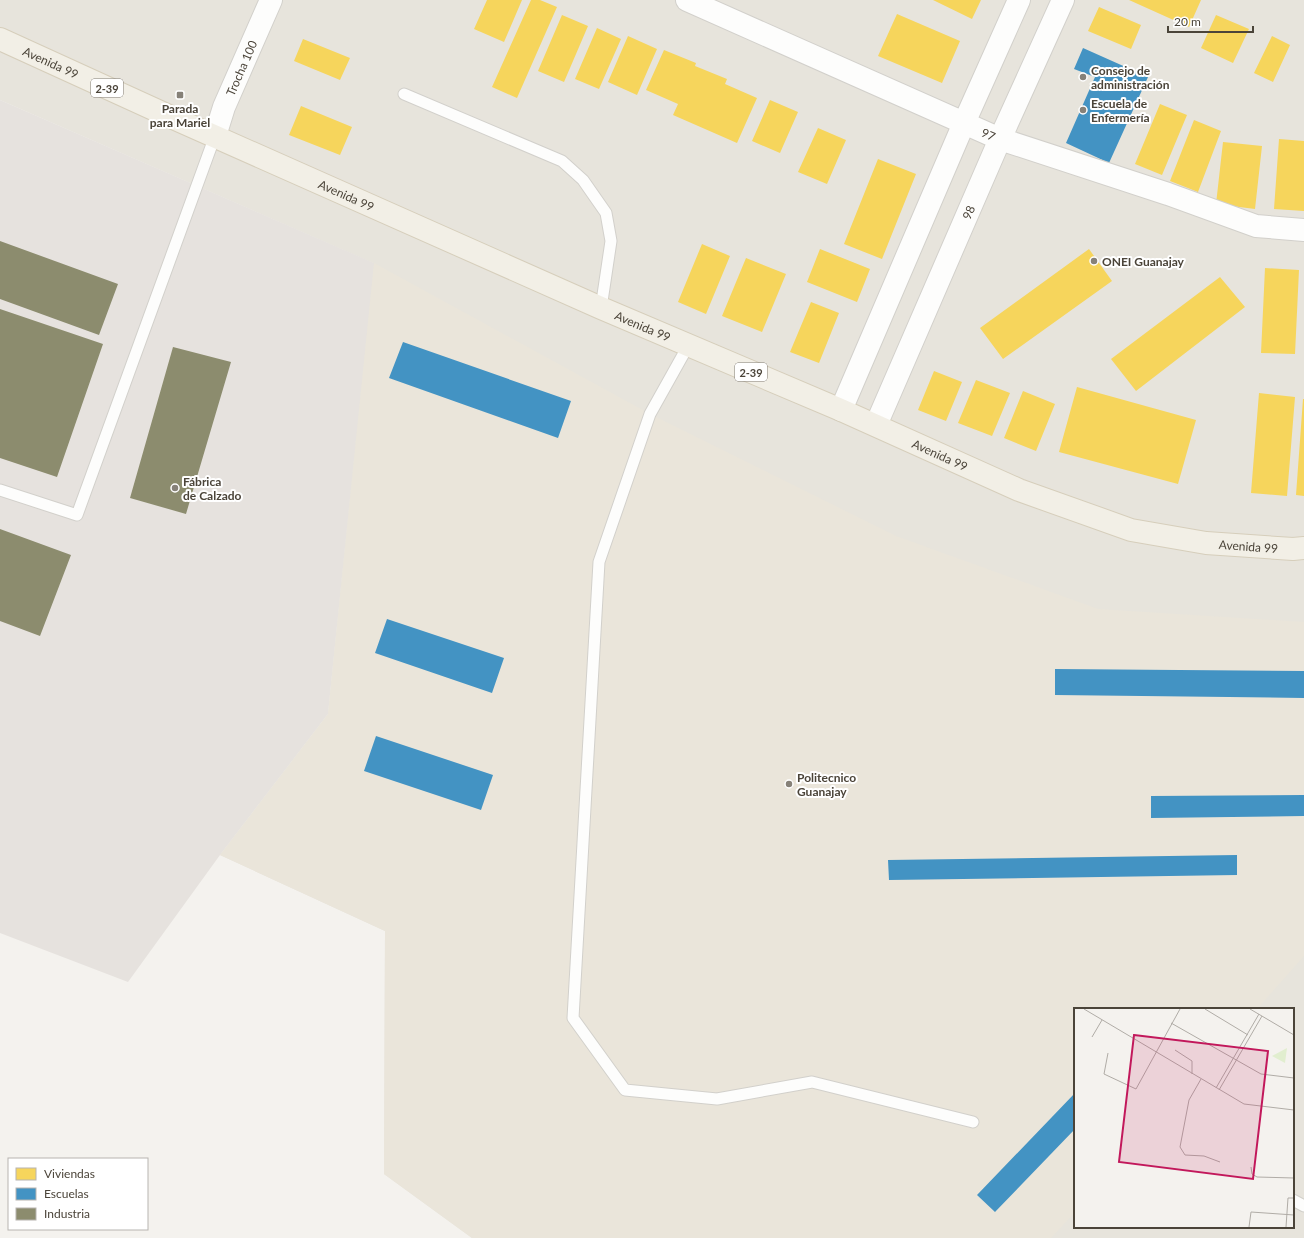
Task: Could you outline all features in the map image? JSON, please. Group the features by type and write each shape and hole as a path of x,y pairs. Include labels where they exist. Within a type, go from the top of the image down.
{"main road":[{"name":"Avenida 99","path":"0,40 601,308 842,410 1019,490 1131,530 1206,543 1292,549 1304,548"}],"street":[{"name":"Trocha 100","path":"215,136 224,107 271,0"},
{"name":"97","path":"687,0 1000,139 1168,194 1256,226 1304,230"},
{"path":"842,410 964,123 1019,0"},
{"name":"98","path":"876,425 1000,139 1063,0"}],"lane":[{"path":"404,94 562,161 583,180 606,213 611,241 601,308"},
{"path":"0,490 77,515 215,136"},
{"path":"688,346 650,414 598,562 573,1018 625,1090 717,1099 812,1082 973,1122"},
{"path":"1294,1201 1304,1206"}],"shaded area":[{"path":"0,0 1304,0 1304,1238 472,1238 384,1174 385,931 220,855 328,714 373,263 0,100"},
{"name":"Fábrica de Calzado","path":"0,100 374,263 328,714 220,855 128,982 0,933"},
{"name":"Politecnico Guanajay","path":"374,263 650,414 896,536 1098,609 1304,622 1304,956 1258,1008 1074,1008 1074,1213 1051,1238 472,1238 384,1174 385,931 220,855 328,714"}],"building: Viviendas":[{"path":"487,0 522,0 504,42 474,29"},
{"path":"531,0 540,0 557,7 517,98 492,87"},
{"path":"933,0 981,0 972,19"},
{"path":"1129,0 1201,0 1189,27"},
{"path":"1099,7 1141,25 1131,49 1088,31"},
{"path":"897,14 960,41 942,83 878,56"},
{"path":"562,15 588,26 564,82 538,71"},
{"path":"1216,15 1249,29 1233,63 1201,48"},
{"path":"597,28 621,39 599,89 575,79"},
{"path":"628,36 657,49 637,95 608,82"},
{"path":"1272,36 1290,45 1273,82 1254,73"},
{"path":"303,39 350,58 340,80 294,61"},
{"path":"664,50 696,63 695,66 727,79 725,84 757,98 737,143 673,115 678,104 646,90"},
{"path":"770,100 798,112 780,153 752,141"},
{"path":"1160,104 1187,115 1162,175 1135,164"},
{"path":"301,106 352,127 340,155 289,135"},
{"path":"1194,120 1221,131 1198,192 1170,181"},
{"path":"818,128 846,140 827,184 798,172"},
{"path":"1279,139 1304,141 1304,211 1274,209"},
{"path":"1223,142 1262,146 1255,209 1216,204"},
{"path":"878,159 916,174 882,259 844,244"},
{"path":"702,244 730,256 706,314 678,302"},
{"path":"820,249 870,269 857,302 807,282"},
{"path":"1089,249 1112,281 1003,359 980,328"},
{"path":"746,258 786,274 762,332 722,316"},
{"path":"1265,268 1299,270 1295,354 1261,353"},
{"path":"1220,277 1245,307 1136,391 1111,359"},
{"path":"811,302 839,313 819,363 790,352"},
{"path":"934,371 962,382 946,421 918,410"},
{"path":"976,380 1010,393 992,436 958,423"},
{"path":"1077,387 1196,420 1178,484 1059,452"},
{"path":"1023,391 1055,404 1036,451 1004,438"},
{"path":"1259,393 1295,397 1287,496 1251,493"},
{"path":"1304,399 1304,496 1296,495"}],"building: Escuelas":[{"path":"1083,48 1148,77 1109,163 1066,143 1095,77 1074,69"},
{"path":"403,342 571,401 558,438 389,378"},
{"path":"387,619 504,658 492,693 375,653"},
{"path":"1055,669 1304,671 1304,698 1055,695"},
{"path":"376,736 493,775 481,810 364,771"},
{"path":"1304,795 1304,816 1151,818 1151,796"},
{"path":"1237,855 1237,875 889,880 888,860"},
{"path":"1074,1094 1074,1130 995,1212 977,1195"}],"building: Industria":[{"path":"0,241 118,284 99,335 0,299"},
{"path":"0,309 103,344 57,477 0,458"},
{"path":"173,347 231,362 186,514 130,498"},
{"path":"0,529 71,555 40,636 0,621"}],"place":[{"name":"Consejo de administración","path":"1083,77"},
{"name":"Parada para Mariel","path":"180,95"},
{"name":"Escuela de Enfermería","path":"1083,110"},
{"name":"ONEI Guanajay","path":"1094,261"},
{"name":"Fábrica de Calzado","path":"175,488"},
{"name":"Politecnico Guanajay","path":"789,784"}]}
